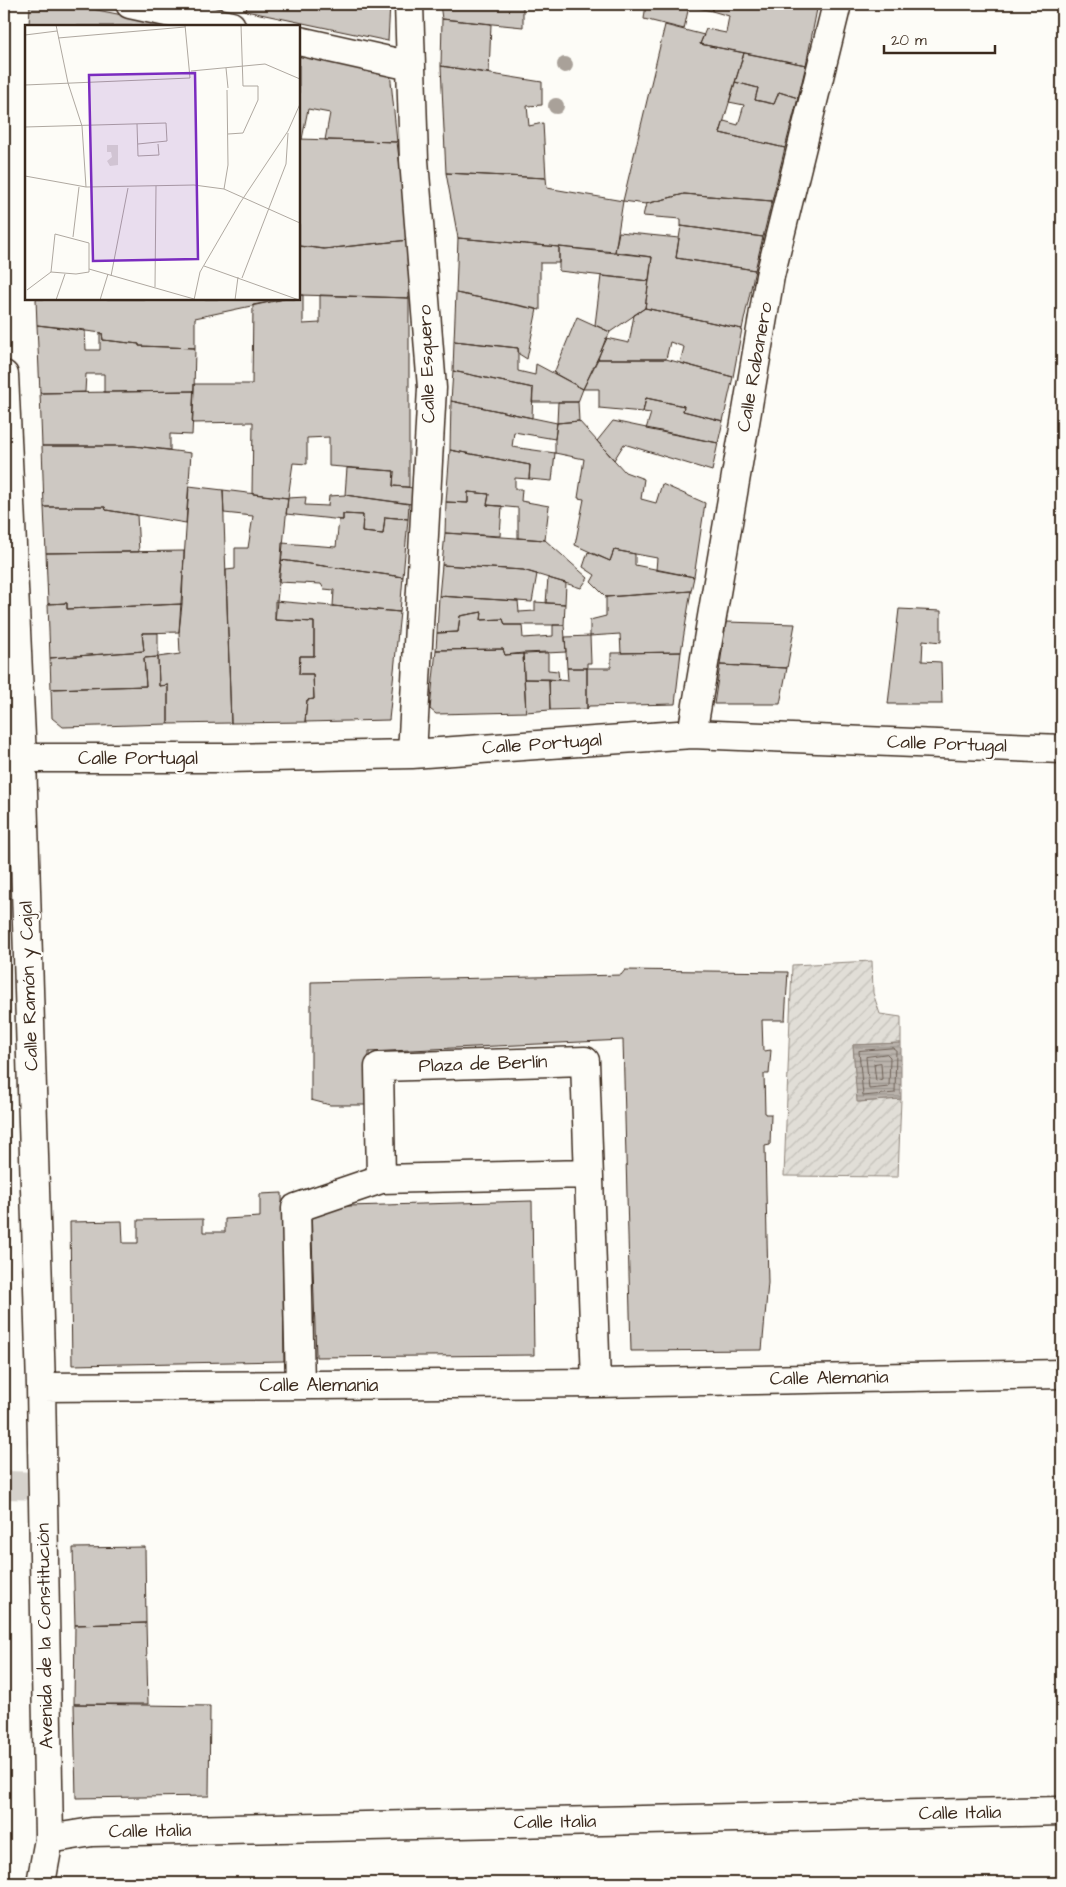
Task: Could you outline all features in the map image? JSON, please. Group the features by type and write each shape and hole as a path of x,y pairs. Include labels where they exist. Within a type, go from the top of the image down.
{"street":[{"path":"130,4 227,25"},
{"name":"Calle Esquero","path":"409,4 414,160 432,388 412,754"},
{"name":"Calle Rabanero","path":"692,734 770,276 837,4"},
{"path":"300,41 411,66"},
{"name":"Calle Ramón y Cajal","path":"4,375 13,756 41,1387"},
{"name":"Calle Portugal","path":"13,756 228,758 412,754 692,734 1062,748"},
{"name":"Plaza de Berlín","path":"381,1179 379,1067 585,1061 588,1174"},
{"path":"300,1385 296,1208 381,1179 588,1174 596,1383"},
{"name":"Calle Alemania","path":"41,1387 596,1383 1062,1374"},
{"name":"Avenida de la Constitución","path":"41,1387 49,1839 41,1883"},
{"name":"Calle Italia","path":"49,1839 92,1832 1062,1811"}],"shaded area":[{"path":"872,961 873,993 880,1014 901,1017 901,1043 853,1045 858,1102 901,1099 898,1177 784,1176 792,965"}],"water":[{"path":"901,1043 901,1099 857,1102 853,1045"}],"building":[{"path":"30,4 67,4 173,25 29,25"},
{"path":"242,4 390,4 388,41 246,11 247,5"},
{"path":"440,4 523,4 523,27 442,19"},
{"path":"646,4 714,4 712,11 689,6 684,29 644,19"},
{"path":"714,4 818,4 806,65 700,44 706,29 726,33 729,16 712,11"},
{"path":"442,19 491,24 489,73 441,66"},
{"path":"665,25 704,35 700,44 744,53 720,133 785,148 772,201 684,194 646,204 623,201"},
{"path":"300,52 390,71 397,142 325,140 330,113 308,109 302,139 300,139"},
{"path":"744,53 806,65 798,98 779,92 774,104 755,100 758,88 735,82"},
{"path":"441,66 542,82 542,105 527,106 529,126 543,123 546,178 446,173"},
{"path":"735,82 758,88 755,100 774,104 779,92 798,98 785,148 720,133 724,121 738,125 744,105 729,102"},
{"path":"300,139 397,142 409,240 324,249 300,246"},
{"path":"446,173 546,178 547,188 623,201 615,252 458,238"},
{"path":"684,194 772,201 763,237 681,226 681,219 643,216 646,204"},
{"path":"681,226 763,237 755,270 676,258"},
{"path":"619,232 679,238 676,258 755,270 742,329 645,308 652,257 615,252"},
{"path":"458,238 559,247 559,263 540,263 540,310 456,293"},
{"path":"409,240 409,298 300,295 300,246 324,249"},
{"path":"559,247 652,257 649,281 559,271"},
{"path":"601,276 649,281 645,308 610,332 595,325"},
{"path":"456,293 537,309 527,359 519,354 518,348 454,341"},
{"path":"300,295 303,295 303,324 320,323 320,295 409,298 409,487 393,486 394,471 329,466 329,437 307,438 307,464 293,463 288,498 252,494 253,422 192,423 194,384 252,384 253,305 279,300 300,300"},
{"path":"36,300 279,300 195,318 195,348 139,346 139,344 103,340 102,333 37,325"},
{"path":"645,308 742,329 733,377 680,363 684,347 670,342 666,359 598,359 606,338 629,343 634,315"},
{"path":"577,317 610,332 583,389 554,373"},
{"path":"37,325 85,330 86,350 100,350 100,333 102,333 103,340 139,344 139,346 195,348 194,391 104,392 104,374 86,374 85,392 40,393"},
{"path":"454,341 518,348 518,371 535,375 536,364 583,389 578,402 532,402 533,388 453,371"},
{"path":"598,359 666,359 733,377 723,421 683,411 684,406 646,398 643,412 599,408 599,389 583,389"},
{"path":"453,371 533,388 532,418 451,401"},
{"path":"194,391 192,435 170,434 170,450 134,446 42,446 40,393"},
{"path":"646,398 684,406 683,411 723,421 718,443 646,429 651,413 643,412"},
{"path":"451,401 557,423 555,439 514,432 512,447 555,453 552,481 529,479 530,465 450,450"},
{"path":"558,402 578,402 579,421 557,423"},
{"path":"579,421 625,472 644,479 641,499 656,503 662,484 705,503 694,577 656,570 657,558 614,550 610,561 575,545 584,499 578,498 584,459 555,453 555,439 557,423"},
{"path":"613,421 718,443 712,471 624,444 614,460 597,441"},
{"path":"42,446 134,446 191,453 186,523 106,510 105,507 44,507"},
{"path":"450,450 530,465 529,479 515,478 515,489 522,489 521,501 549,506 545,540 518,538 518,508 487,505 489,494 468,492 468,503 446,502"},
{"path":"347,468 394,471 393,486 414,488 412,504 345,495"},
{"path":"189,486 223,490 231,723 168,724 168,685 159,686 158,657 180,654 179,632"},
{"path":"223,490 288,498 275,620 314,622 314,656 300,656 299,674 313,674 314,699 307,700 305,722 231,723 226,570 235,569 235,548 248,548 253,516 224,513"},
{"path":"468,492 489,494 487,505 502,506 500,536 445,533 446,502 468,503"},
{"path":"345,495 409,504 408,519 385,517 383,534 362,532 363,515 343,514 343,520 286,514 288,498 306,497 305,505 328,506 329,496"},
{"path":"44,507 105,507 106,510 137,515 139,552 46,553"},
{"path":"343,514 363,515 362,532 383,534 385,517 408,519 403,577 281,560 282,543 336,547 339,520 343,520"},
{"path":"445,533 545,540 588,578 581,588 523,570 442,565"},
{"path":"614,550 635,554 635,565 694,577 691,591 606,597 591,582 595,575 583,567 588,552 610,561"},
{"path":"184,551 182,604 67,609 67,603 48,604 46,553"},
{"path":"281,560 403,577 400,612 333,606 334,590 324,589 321,584 278,582"},
{"path":"442,565 523,570 537,574 532,602 439,596"},
{"path":"548,578 566,583 565,604 546,603"},
{"path":"691,591 681,652 621,653 620,634 590,636 590,620 606,616 606,597"},
{"path":"439,596 518,601 519,612 535,611 535,602 565,604 564,625 505,625 503,619 481,620 482,612 460,616 458,632 437,633"},
{"path":"275,601 400,612 389,720 305,722 307,700 314,699 313,674 299,674 300,656 314,656 314,622 275,620"},
{"path":"67,603 67,609 182,604 179,632 142,633 144,651 50,658 48,604"},
{"path":"899,609 941,611 941,642 923,640 922,661 941,662 942,704 888,704"},
{"path":"482,612 481,620 503,619 505,625 522,625 523,638 553,636 553,625 564,625 566,652 505,655 503,649 436,650 437,633 458,632 460,616"},
{"path":"726,622 795,624 787,668 720,665"},
{"path":"142,633 158,633 158,657 144,658 146,686 51,689 50,658 144,651"},
{"path":"590,636 591,663 587,663 587,668 567,668 565,637"},
{"path":"503,649 505,655 523,653 526,712 436,714 430,709 436,650"},
{"path":"548,652 548,670 558,671 559,680 524,679 523,653"},
{"path":"681,652 675,704 589,706 587,709 587,668 611,668 611,653"},
{"path":"158,657 159,686 168,685 168,724 63,727 52,718 51,689 146,686 144,658"},
{"path":"720,665 787,668 780,704 714,704"},
{"path":"567,668 587,668 587,709 550,710 549,679 568,681"},
{"path":"524,679 549,679 550,710 526,712"},
{"path":"625,970 788,972 785,1020 762,1020 763,1051 771,1050 769,1074 764,1074 765,1114 771,1114 770,1145 765,1146 768,1283 762,1350 631,1351 623,1040 369,1052 370,1105 330,1105 311,1100 311,982 621,975"},
{"path":"282,1193 284,1361 72,1365 70,1222 122,1221 123,1243 138,1243 138,1220 203,1219 203,1232 225,1232 225,1219 260,1217 260,1194"},
{"path":"532,1201 534,1355 316,1357 311,1207"},
{"path":"145,1547 146,1623 75,1625 73,1548"},
{"path":"146,1623 148,1704 74,1704 75,1625"},
{"path":"74,1704 210,1706 209,1796 76,1798"}],"tunnel":[{"path":"4,1485 42,1486"}]}
